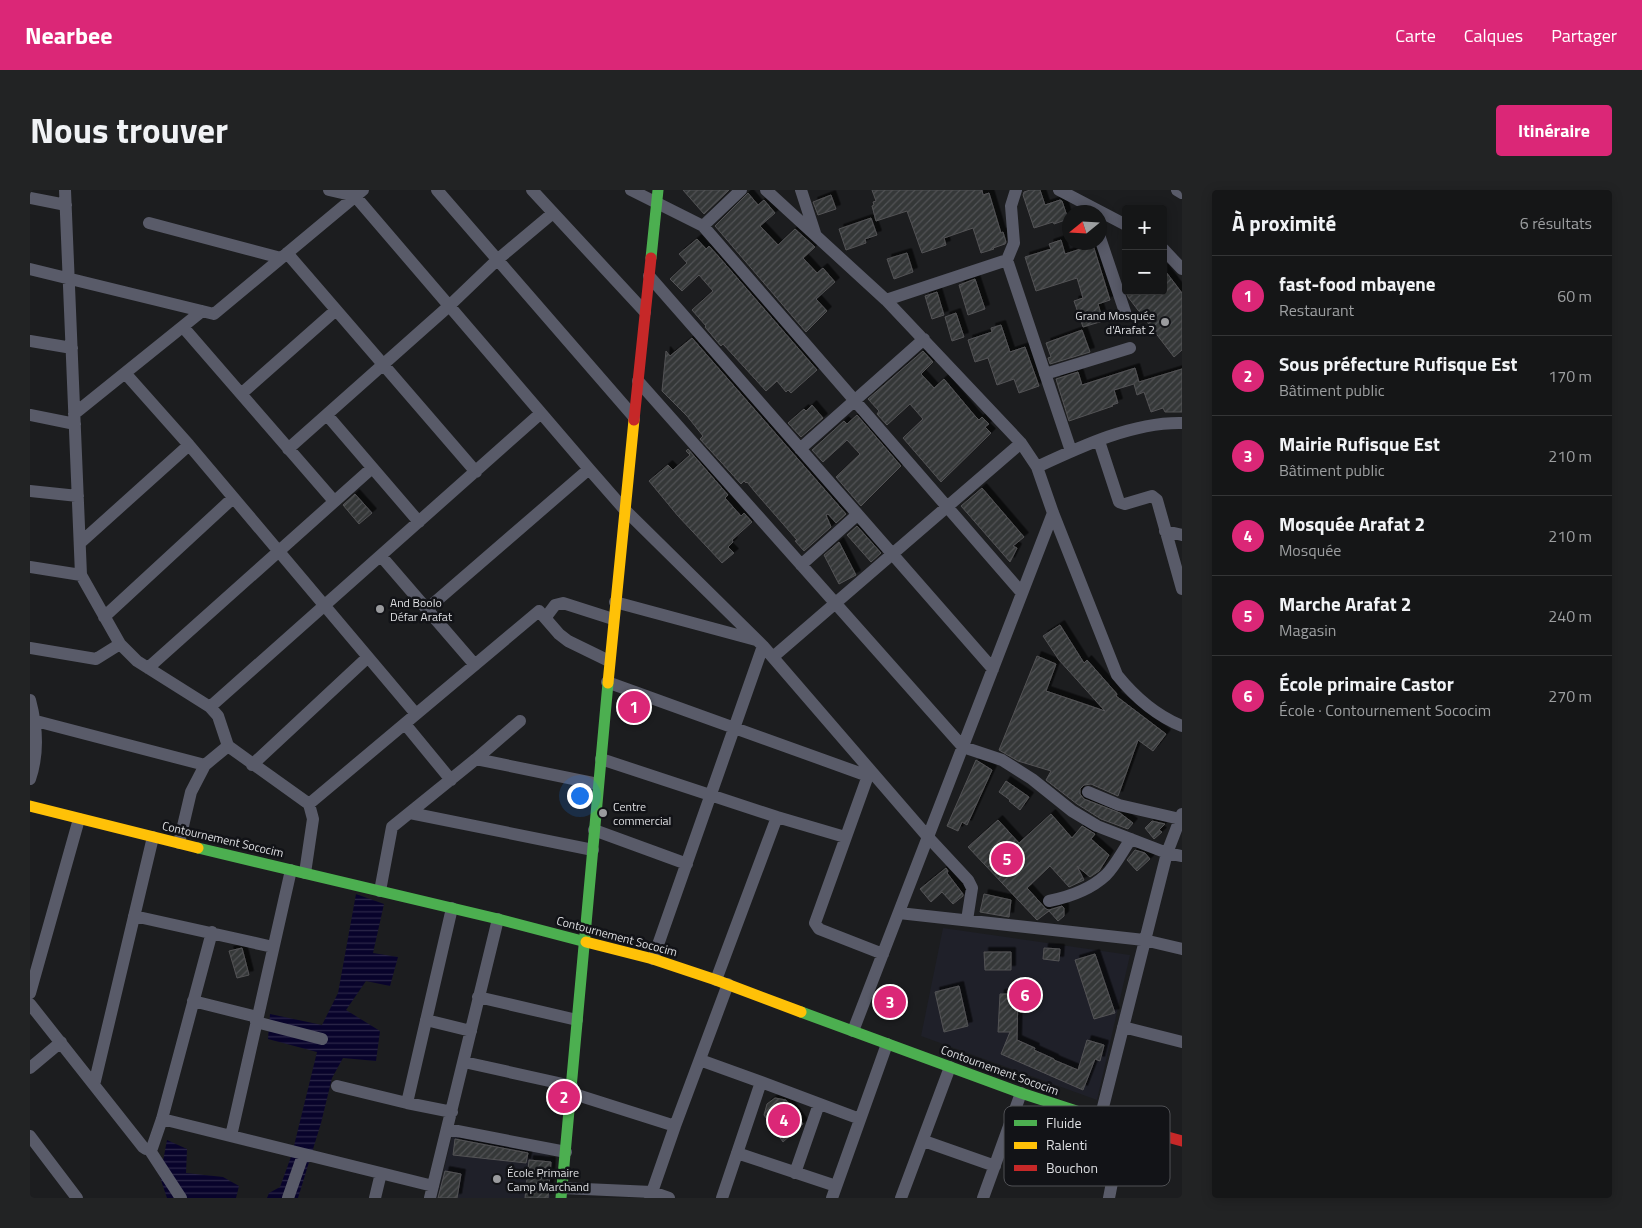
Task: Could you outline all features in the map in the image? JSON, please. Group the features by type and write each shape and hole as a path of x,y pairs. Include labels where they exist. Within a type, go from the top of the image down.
{"street":[{"path":"65,190 81,575 120,644 137,661 210,707 218,716 228,746 309,804 314,819 306,873"},
{"path":"328,190 359,193 449,306 624,509 761,643 869,773 968,880 972,888 967,920"},
{"path":"437,190 634,417"},
{"path":"532,190 645,312"},
{"path":"631,190 703,226 1022,593"},
{"path":"658,190 614,602 562,1193 651,1195 669,1198"},
{"path":"703,226 741,190"},
{"path":"766,190 886,300 1022,444 1037,466 1053,513 1117,675 1129,690 1171,722 1182,726"},
{"path":"801,190 815,235"},
{"path":"1016,190 1011,206 1014,243 1007,260 1071,451"},
{"path":"1058,190 1082,205"},
{"path":"1177,190 1182,193"},
{"path":"30,269 214,314 359,193"},
{"path":"30,198 66,205"},
{"path":"288,449 449,306 497,260 553,213"},
{"path":"1107,217 1122,223"},
{"path":"149,223 284,256 336,310 476,472"},
{"path":"1104,250 1125,312"},
{"path":"1164,250 1182,269"},
{"path":"886,300 1007,260"},
{"path":"649,276 993,670"},
{"path":"241,394 336,310"},
{"path":"30,415 75,419 125,373 202,311"},
{"path":"183,327 334,502"},
{"path":"800,449 924,339"},
{"path":"30,341 72,348"},
{"path":"1045,374 1130,348"},
{"path":"125,373 416,714"},
{"path":"638,381 963,747 1002,760 1032,779 1072,811 1097,826 1167,853 1182,856"},
{"path":"210,707 541,413"},
{"path":"327,415 419,522"},
{"path":"1037,466 1071,451 1145,426 1182,423"},
{"path":"1099,441 1119,502 1125,504 1152,496 1156,500 1182,590"},
{"path":"773,657 1022,444"},
{"path":"80,544 189,446"},
{"path":"148,668 372,468"},
{"path":"427,609 589,469"},
{"path":"30,491 78,496"},
{"path":"104,617 233,498"},
{"path":"853,1031 1053,513"},
{"path":"801,565 857,515"},
{"path":"1165,531 1182,535"},
{"path":"381,556 474,665"},
{"path":"30,568 81,575"},
{"path":"614,602 761,643"},
{"path":"546,618 554,605 563,603 613,620"},
{"path":"309,804 539,611 559,634 568,641 609,662"},
{"path":"653,960 734,728 761,643"},
{"path":"30,648 96,659 120,644"},
{"path":"252,764 368,657"},
{"path":"608,682 734,728 869,773"},
{"path":"30,700 36,721 35,748 30,779"},
{"path":"36,721 205,765"},
{"path":"380,891 392,827 476,760 520,721"},
{"path":"405,724 451,780"},
{"path":"180,843 191,792 205,765 228,746"},
{"path":"601,759 845,837"},
{"path":"476,760 598,784"},
{"path":"869,773 815,924 819,930 883,954"},
{"path":"1088,792 1119,805 1181,816 1167,853 1103,1106"},
{"name":"Contournement Sococim","path":"30,806 498,919 653,960 722,982 1059,1106"},
{"path":"410,813 593,850"},
{"path":"651,1195 700,1060 722,982 778,817"},
{"path":"30,993 79,819"},
{"path":"594,830 686,864"},
{"path":"94,1085 153,837"},
{"path":"1049,901 1065,898 1085,889 1106,875 1131,839"},
{"path":"231,1136 290,870"},
{"path":"407,1103 452,908"},
{"path":"899,913 1144,940 1182,949"},
{"path":"134,916 273,947"},
{"path":"162,1119 381,1173 432,1192 498,919"},
{"path":"30,1004 143,1148 149,1149 154,1146 162,1119 212,932"},
{"path":"478,997 578,1020"},
{"path":"194,1001 322,1040"},
{"path":"426,1020 471,1031"},
{"path":"1123,1027 1182,1042"},
{"path":"30,1068 61,1042"},
{"path":"738,1154 795,1172 834,1192 887,1044"},
{"path":"700,1060 860,1119"},
{"path":"464,1062 571,1089 675,1126"},
{"path":"902,1198 950,1067"},
{"path":"722,1198 761,1082"},
{"path":"337,1086 452,1112"},
{"path":"1016,1106 1021,1093"},
{"path":"795,1172 819,1104"},
{"path":"447,1129 566,1152"},
{"path":"30,1136 77,1198"},
{"path":"924,1141 995,1166"},
{"path":"984,1198 1004,1141"},
{"path":"149,1149 181,1198"},
{"path":"288,1198 303,1155"},
{"path":"375,1198 381,1173"}],"shaded area":[{"path":"356,894 384,904 373,953 398,957 390,986 366,981 346,1010 380,1031 376,1061 343,1058 332,1078 321,1123 298,1198 267,1198 269,1193 280,1187 292,1154 317,1052 268,1039 270,1014 322,1025 338,993"},
{"path":"943,928 1130,955 1097,1100 921,1036"},
{"name":"École Primaire Camp Marchand","path":"453,1132 533,1146 554,1159 550,1198 437,1198"},
{"path":"167,1140 187,1149 186,1173 223,1177 239,1186 236,1198 167,1198 160,1177"}],"building":[{"path":"683,190 729,190 704,214"},
{"path":"872,190 982,190 983,195 989,193 1001,233 1003,232 1006,242 994,249 981,253 973,228 944,238 946,245 922,253 907,211 876,221 872,206 874,205 873,202 876,201"},
{"path":"1040,190 1045,205 1062,201 1062,221 1034,228 1023,195 1024,192"},
{"path":"748,193 758,205 764,200 775,213 760,226 778,245 795,229 815,247 803,258 817,273 823,268 835,282 816,299 827,311 806,332 715,226"},
{"path":"831,195 836,209 818,215 813,202"},
{"path":"871,218 877,235 865,239 866,243 846,250 839,229"},
{"path":"697,239 706,249 709,246 817,370 791,393 788,390 786,392 777,381 766,391 723,344 721,346 705,327 692,310 713,291 699,275 682,291 670,279 687,263 679,254"},
{"path":"1061,240 1062,250 1065,254 1077,250 1095,250 1110,300 1098,304 1103,321 1083,327 1074,301 1083,298 1077,278 1036,291 1025,257 1051,249 1049,244"},
{"path":"907,253 913,272 894,279 887,259"},
{"name":"Grand Mosquée d'Arafat 2","path":"1167,273 1182,293 1182,350 1174,357 1128,295 1167,295"},
{"path":"975,279 985,309 968,315 959,285"},
{"path":"937,292 944,315 932,319 925,296"},
{"path":"956,313 964,337 952,341 945,317"},
{"path":"1001,325 1010,352 1025,347 1039,386 1019,393 1014,379 997,385 988,358 975,362 968,340 992,332 991,328"},
{"path":"1082,330 1090,352 1050,364 1048,358 1051,357 1046,343"},
{"path":"692,338 846,514 836,523 828,514 826,515 831,527 804,551 795,541 797,540 747,482 744,481 741,484 700,439 703,436 687,416 662,391 666,351 670,356"},
{"path":"923,351 933,362 921,374 934,388 944,379 979,420 982,417 989,424 985,427 991,433 941,482 903,438 923,419 910,404 887,425 877,414 879,411 868,399"},
{"path":"1135,368 1139,382 1182,369 1182,412 1165,412 1163,408 1151,412 1144,392 1137,395 1134,384 1114,390 1118,403 1113,406 1069,421 1056,379 1078,372 1082,385"},
{"path":"812,405 823,418 801,437 788,423 804,409 806,411"},
{"path":"857,415 901,466 861,506 836,477 860,454 847,440 823,462 812,450 844,421 847,424"},
{"path":"688,449 728,495 725,498 741,516 744,513 752,522 732,540 733,542 728,547 734,553 722,563 678,516 649,481 668,465 673,470 690,455 686,451"},
{"path":"982,488 1024,537 1013,546 1017,548 1010,562 961,506"},
{"path":"355,494 372,513 359,524 343,505"},
{"path":"857,526 881,553 871,562 847,535"},
{"path":"839,542 856,575 839,584 824,555"},
{"path":"1060,625 1084,663 1087,660 1117,694 1116,696 1166,734 1153,751 1138,740 1118,796 1091,784 1084,785 1080,789 1080,794 1084,799 1120,813 1133,823 1128,829 1101,819 1077,804 1046,780 1051,771 1018,761 999,750 1037,656 1056,664 1046,691 1105,711 1059,660 1043,636"},
{"path":"976,760 992,770 967,825 962,822 958,831 947,826"},
{"path":"1006,781 1029,797 1020,810 999,792"},
{"path":"1051,814 1072,838 1082,826 1095,834 1091,839 1109,855 1099,871 1090,877 1077,866 1084,880 1069,887 1050,866 1027,888 1046,909 1049,910 1062,906 1064,908 1064,916 1058,921 1049,911 1037,920 968,847 998,820 1019,843"},
{"path":"1152,821 1165,824 1159,830 1162,832 1154,839 1145,828"},
{"path":"1135,850 1145,853 1150,859 1137,871 1127,860"},
{"path":"946,868 947,873 963,896 953,904 942,892 931,902 920,889"},
{"path":"984,894 1011,900 1009,917 980,912"},
{"path":"242,948 249,975 237,978 229,951"},
{"path":"1044,948 1060,949 1059,961 1043,959"},
{"path":"984,952 1011,952 1011,970 985,970"},
{"path":"1095,954 1115,1013 1094,1019 1075,960"},
{"path":"959,986 968,1026 944,1032 935,992"},
{"path":"1000,994 1018,994 1017,1040 1035,1048 1034,1050 1054,1060 1078,1070 1087,1040 1104,1045 1100,1061 1095,1059 1083,1090 1001,1054 1010,1032 998,1032"},
{"path":"775,1098 786,1100 803,1124 783,1142 764,1115 767,1104"},
{"path":"455,1139 528,1153 526,1163 453,1155"},
{"path":"529,1160 551,1162 548,1198 525,1198"},
{"path":"445,1171 461,1174 457,1198 438,1198"}],"traffic: fast":[{"path":"651,258 658,190"},
{"path":"561,1198 608,683"},
{"path":"198,848 498,919 586,942"},
{"path":"801,1012 1061,1106"}],"traffic: slow":[{"path":"608,683 634,420"},
{"path":"30,806 198,848"},
{"path":"586,942 653,959 801,1012"}],"traffic: jam":[{"path":"634,420 651,258"},
{"path":"1170,1138 1182,1141"}],"place":[{"name":"Grand Mosquée d'Arafat 2","path":"1165,322"},
{"name":"And Boolo Défar Arafat","path":"380,609"},
{"name":"fast-food mbayene","path":"634,707"},
{"name":"Centre commercial","path":"603,813"},
{"name":"Marche Arafat 2","path":"1007,859"},
{"name":"École primaire Castor","path":"1025,995"},
{"name":"Mairie Rufisque Est","path":"890,1002"},
{"name":"Sous préfecture Rufisque Est","path":"564,1097"},
{"name":"Mosquée Arafat 2","path":"784,1120"},
{"name":"École Primaire Camp Marchand","path":"497,1179"}]}
